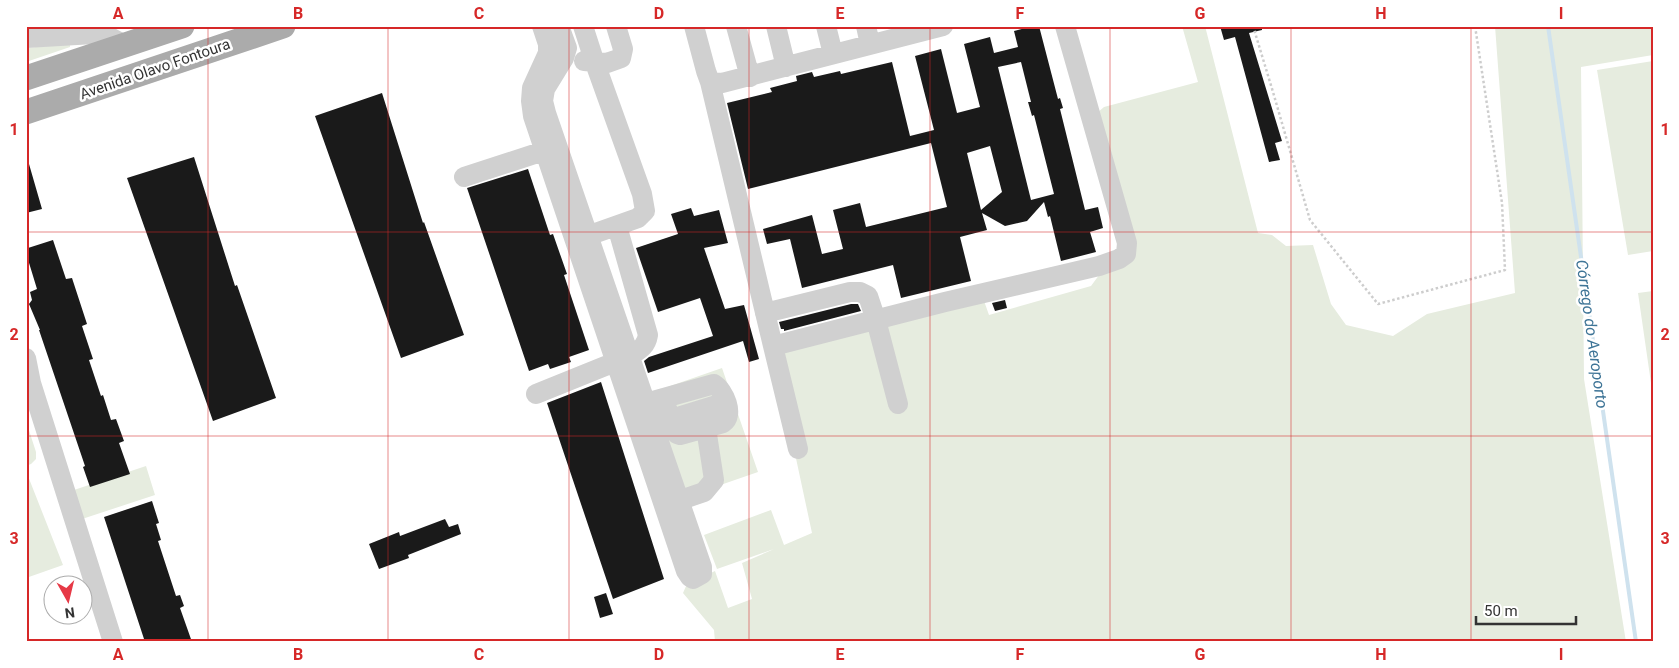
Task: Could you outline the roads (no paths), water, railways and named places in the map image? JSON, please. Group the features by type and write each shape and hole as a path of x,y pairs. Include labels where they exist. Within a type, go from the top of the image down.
{"main road":[{"path":"26,78 140,36 182,26"},
{"name":"Avenida Olavo Fontoura","path":"26,112 284,26"}],"lane":[{"path":"542,26 548,44 556,55 607,64 621,58 624,49 616,26"},
{"path":"559,26 567,48 556,55 545,89 544,101 551,149 672,504"},
{"path":"582,238 638,218 645,211 644,202 583,26"},
{"path":"694,26 710,82 798,449"},
{"path":"736,26 750,77"},
{"path":"776,26 786,67"},
{"path":"826,26 833,54"},
{"path":"710,82 722,83 750,77 833,54 868,35 943,26"},
{"path":"773,346 1099,266 1119,259 1126,254 1127,243 1065,26"},
{"path":"26,38 94,34 110,37 140,36"},
{"path":"464,177 551,149"},
{"path":"536,394 623,360 643,347 647,342 648,335 617,226"},
{"path":"764,313 850,292 860,292 868,296 898,404"},
{"path":"26,358 31,382 113,642"},
{"path":"623,360 654,400 670,419 677,434 680,435 706,428 728,420 729,414 722,391 714,384 654,400"},
{"path":"654,400 672,504"},
{"path":"670,419 726,402"},
{"path":"672,504 704,492 714,480 706,428"}],"waterway":[{"name":"Córrego do Aeroporto","path":"1548,26 1636,642"}]}
